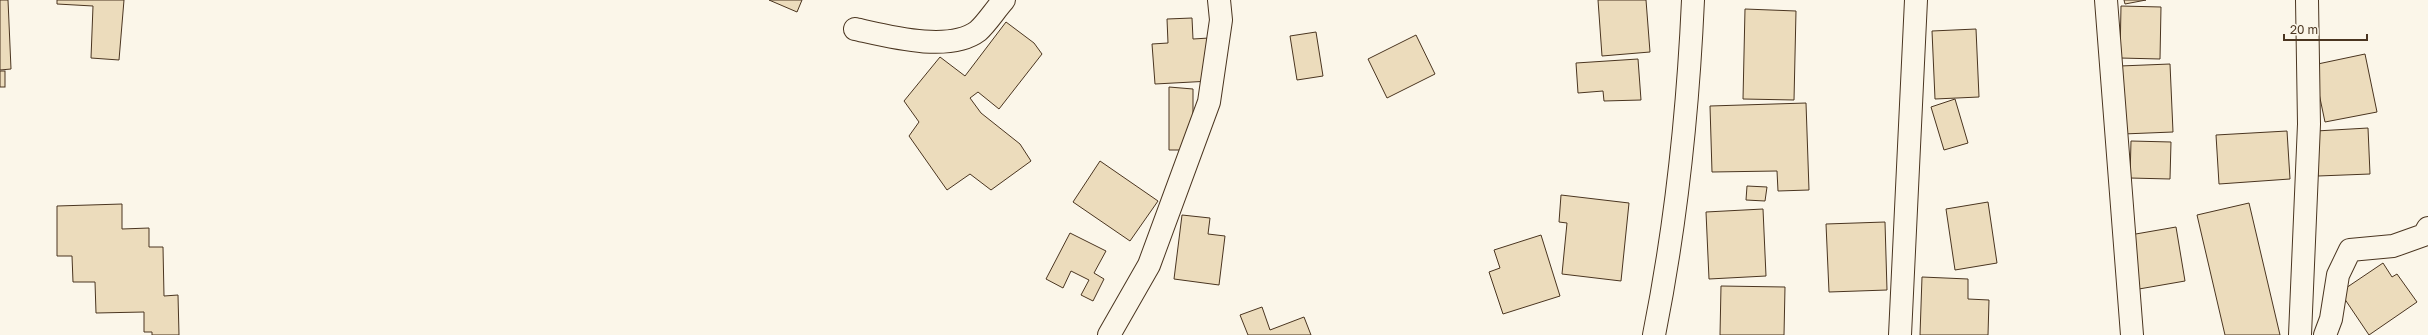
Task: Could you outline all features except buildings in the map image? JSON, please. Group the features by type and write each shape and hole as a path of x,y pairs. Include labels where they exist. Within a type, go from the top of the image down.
{"street":[{"path":"855,29 914,42 954,40 977,31 1004,0"},
{"path":"1109,335 1149,265 1209,102 1220,20 1219,0"},
{"path":"1654,335 1666,275 1689,85 1693,0"},
{"path":"1900,335 1916,0"},
{"path":"2106,0 2132,335"},
{"path":"2300,335 2309,124 2307,0"},
{"path":"2325,335 2331,319 2338,274 2350,250 2393,246 2424,235 2428,228"}]}
